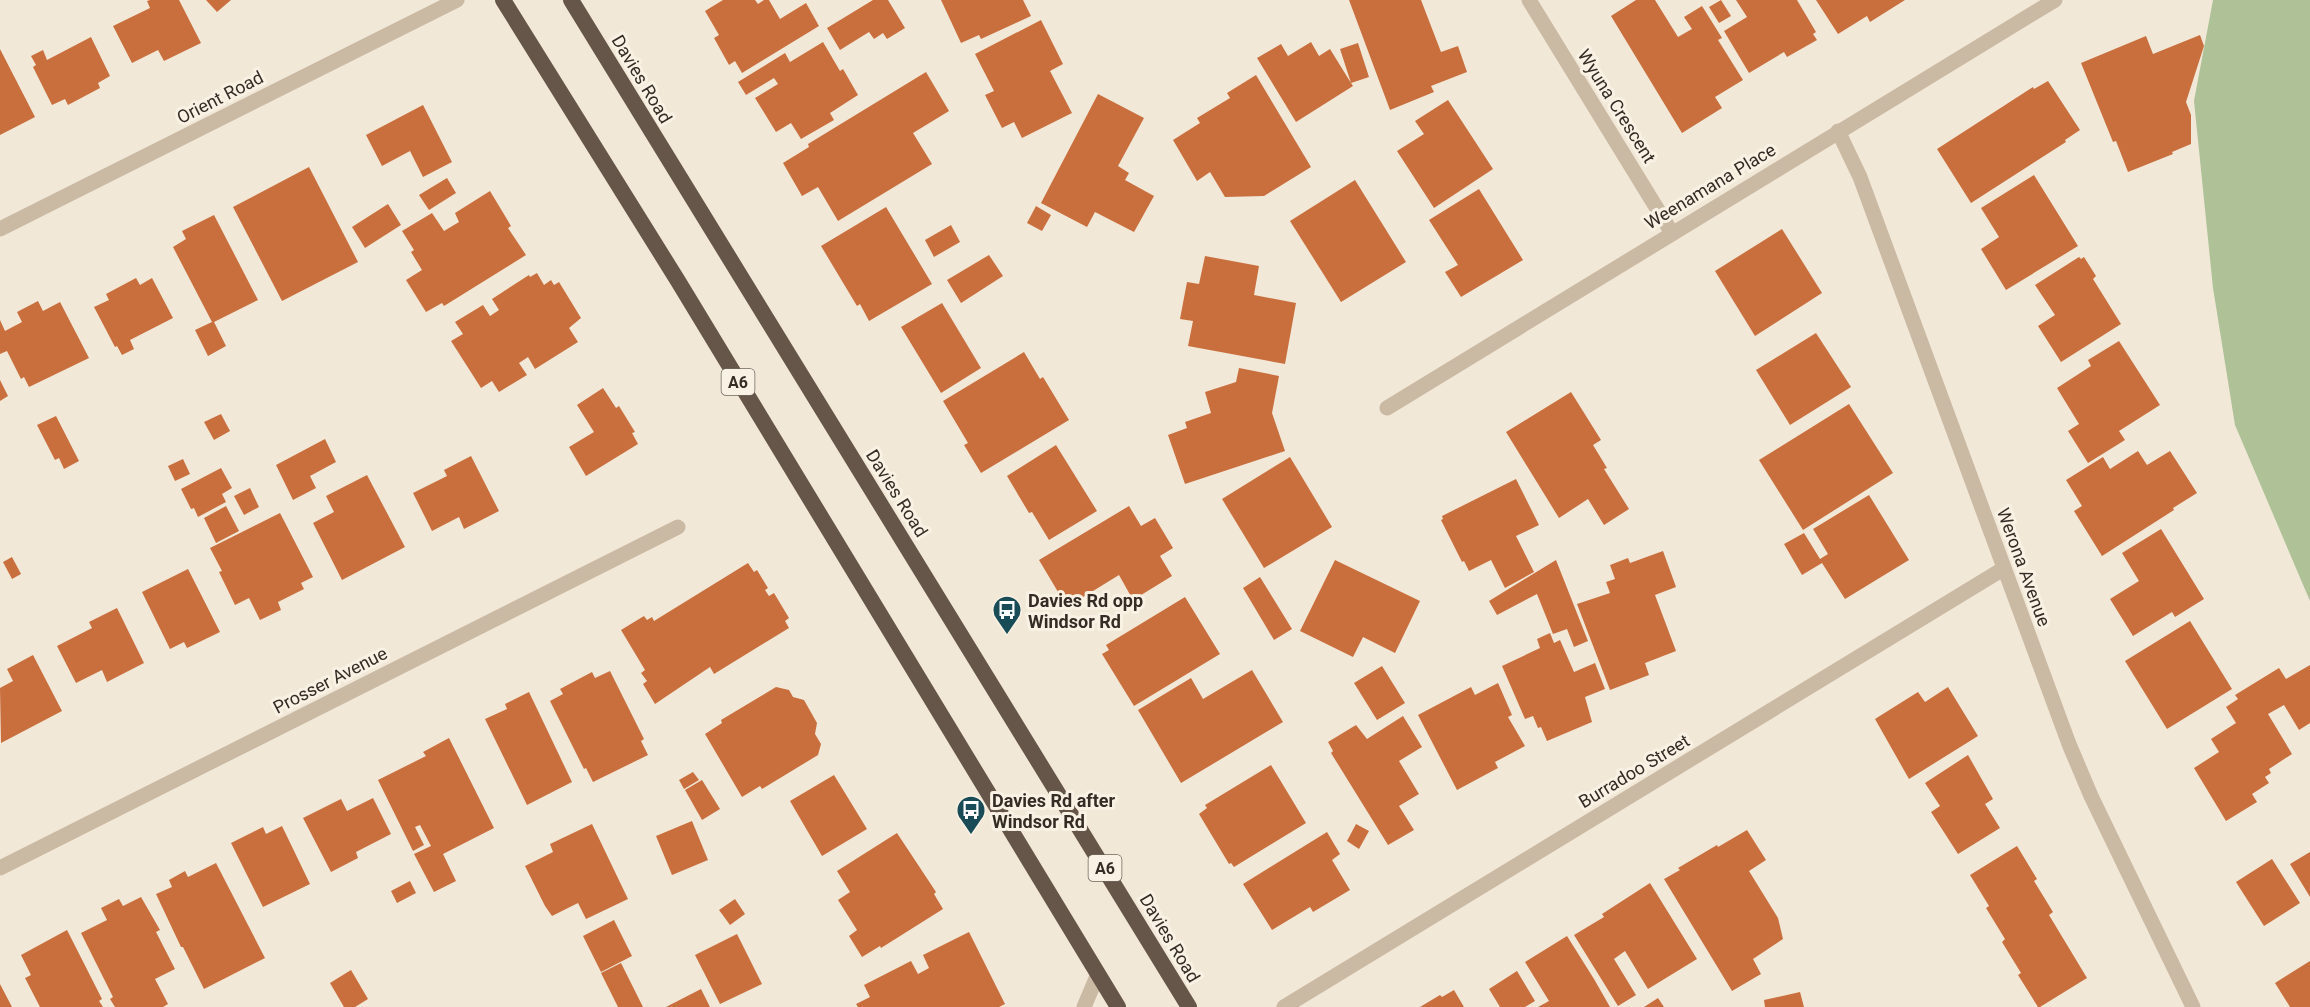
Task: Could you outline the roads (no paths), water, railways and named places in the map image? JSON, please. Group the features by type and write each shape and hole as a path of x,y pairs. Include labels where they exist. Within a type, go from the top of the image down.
{"highway":[{"name":"A6","path":"502,0 678,281 1118,1007"},
{"name":"Davies Road","path":"571,0 1189,1007"}],"street":[{"name":"Orient Road","path":"0,229 457,0"},
{"name":"Wyuna Crescent","path":"1529,0 1672,233"},
{"name":"Weenamana Place","path":"1387,408 2055,0"},
{"name":"Werona Avenue","path":"1838,131 1860,177 2073,754 2193,1007"},
{"name":"Prosser Avenue","path":"0,868 678,527"},
{"name":"Burradoo Street","path":"1284,1007 2003,569"},
{"path":"1084,1007 1098,974"}],"place":[{"name":"Davies Rd opp Windsor Rd","path":"1007,636"},
{"name":"Davies Rd after Windsor Rd","path":"971,836"}]}
